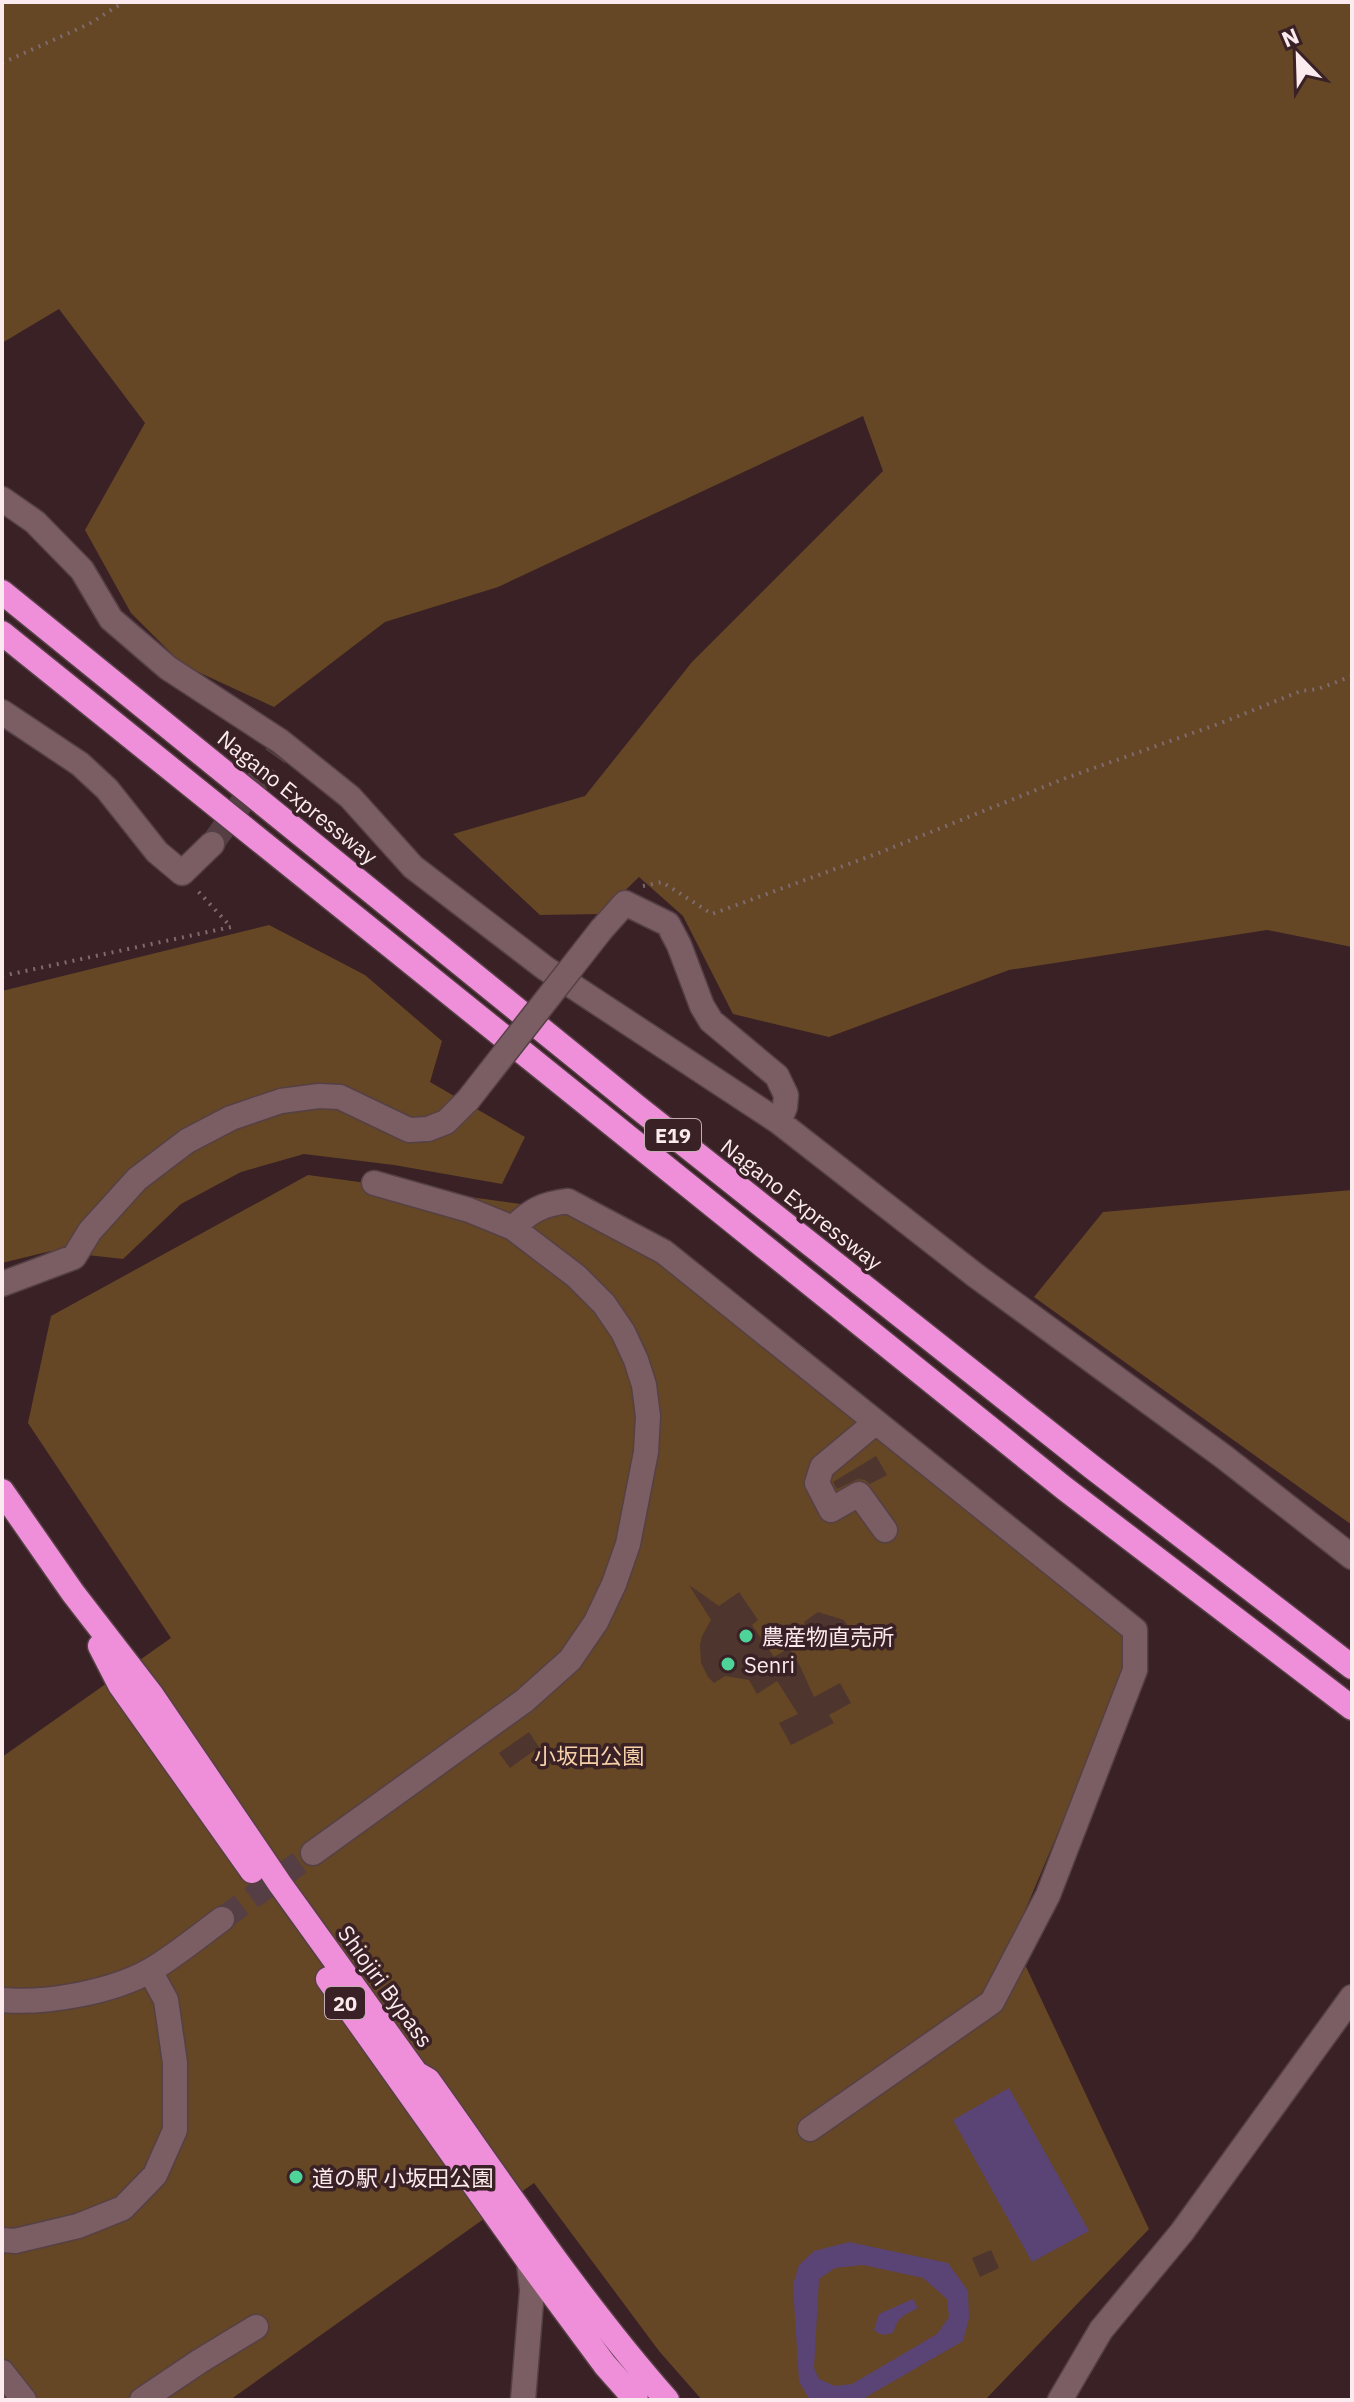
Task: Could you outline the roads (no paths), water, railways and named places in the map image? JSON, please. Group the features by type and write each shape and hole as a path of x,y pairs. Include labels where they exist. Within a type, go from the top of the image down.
{"highway":[{"name":"Nagano Expressway","path":"2,592 636,1106 1092,1467 1352,1667"},
{"name":"E19","path":"2,633 1064,1488 1352,1708"},
{"name":"Shiojiri Bypass","path":"2,1491 73,1593 151,1694 280,1884 416,2073 428,2080 575,2285 667,2400"},
{"name":"Shiojiri Bypass","path":"73,1593 120,1685 529,2262 605,2365 636,2400"}],"street":[{"path":"2,499 35,522 82,570 111,619 168,668 350,797 413,867 556,976 779,1122 975,1275 1224,1457 1352,1557"},
{"path":"2,712 89,772 107,789 157,852 182,873 212,844"},
{"path":"2,1284 74,1257 90,1231 137,1179 187,1141 231,1118 281,1101 319,1096 340,1097 409,1130 428,1129 446,1122 468,1100 625,903 668,924 711,1021 777,1076 786,1095 779,1122"},
{"path":"313,1853 524,1701 570,1660 596,1622 614,1584 628,1544 646,1452 648,1416 644,1385 636,1360 623,1332 604,1304 576,1276 513,1228 469,1210 374,1183"},
{"path":"513,1228 528,1213 568,1201 664,1252 1135,1630 1135,1670 1048,1895 992,2002 810,2129"},
{"path":"876,1422 822,1467 817,1483 831,1510 859,1494 885,1530"},
{"path":"2,2000 23,2002 73,1997 111,1986 150,1971 222,1919"},
{"path":"2,2240 15,2241 78,2226 123,2208 155,2175 175,2130 175,2063 166,2000 150,1971"},
{"path":"1060,2400 1101,2330 1182,2232 1352,1997"},
{"path":"523,2400 532,2290 529,2262"},
{"path":"142,2400 256,2327"},
{"path":"2,2372 24,2400"}],"tunnel":[{"path":"212,844 276,755"},
{"path":"222,1919 313,1853"}],"place":[{"name":"農産物直売所","path":"746,1636"},
{"name":"Senri","path":"728,1664"},
{"name":"道の駅 小坂田公園","path":"296,2177"}],"park label":[{"name":"小坂田公園","path":"589,1755"}]}
